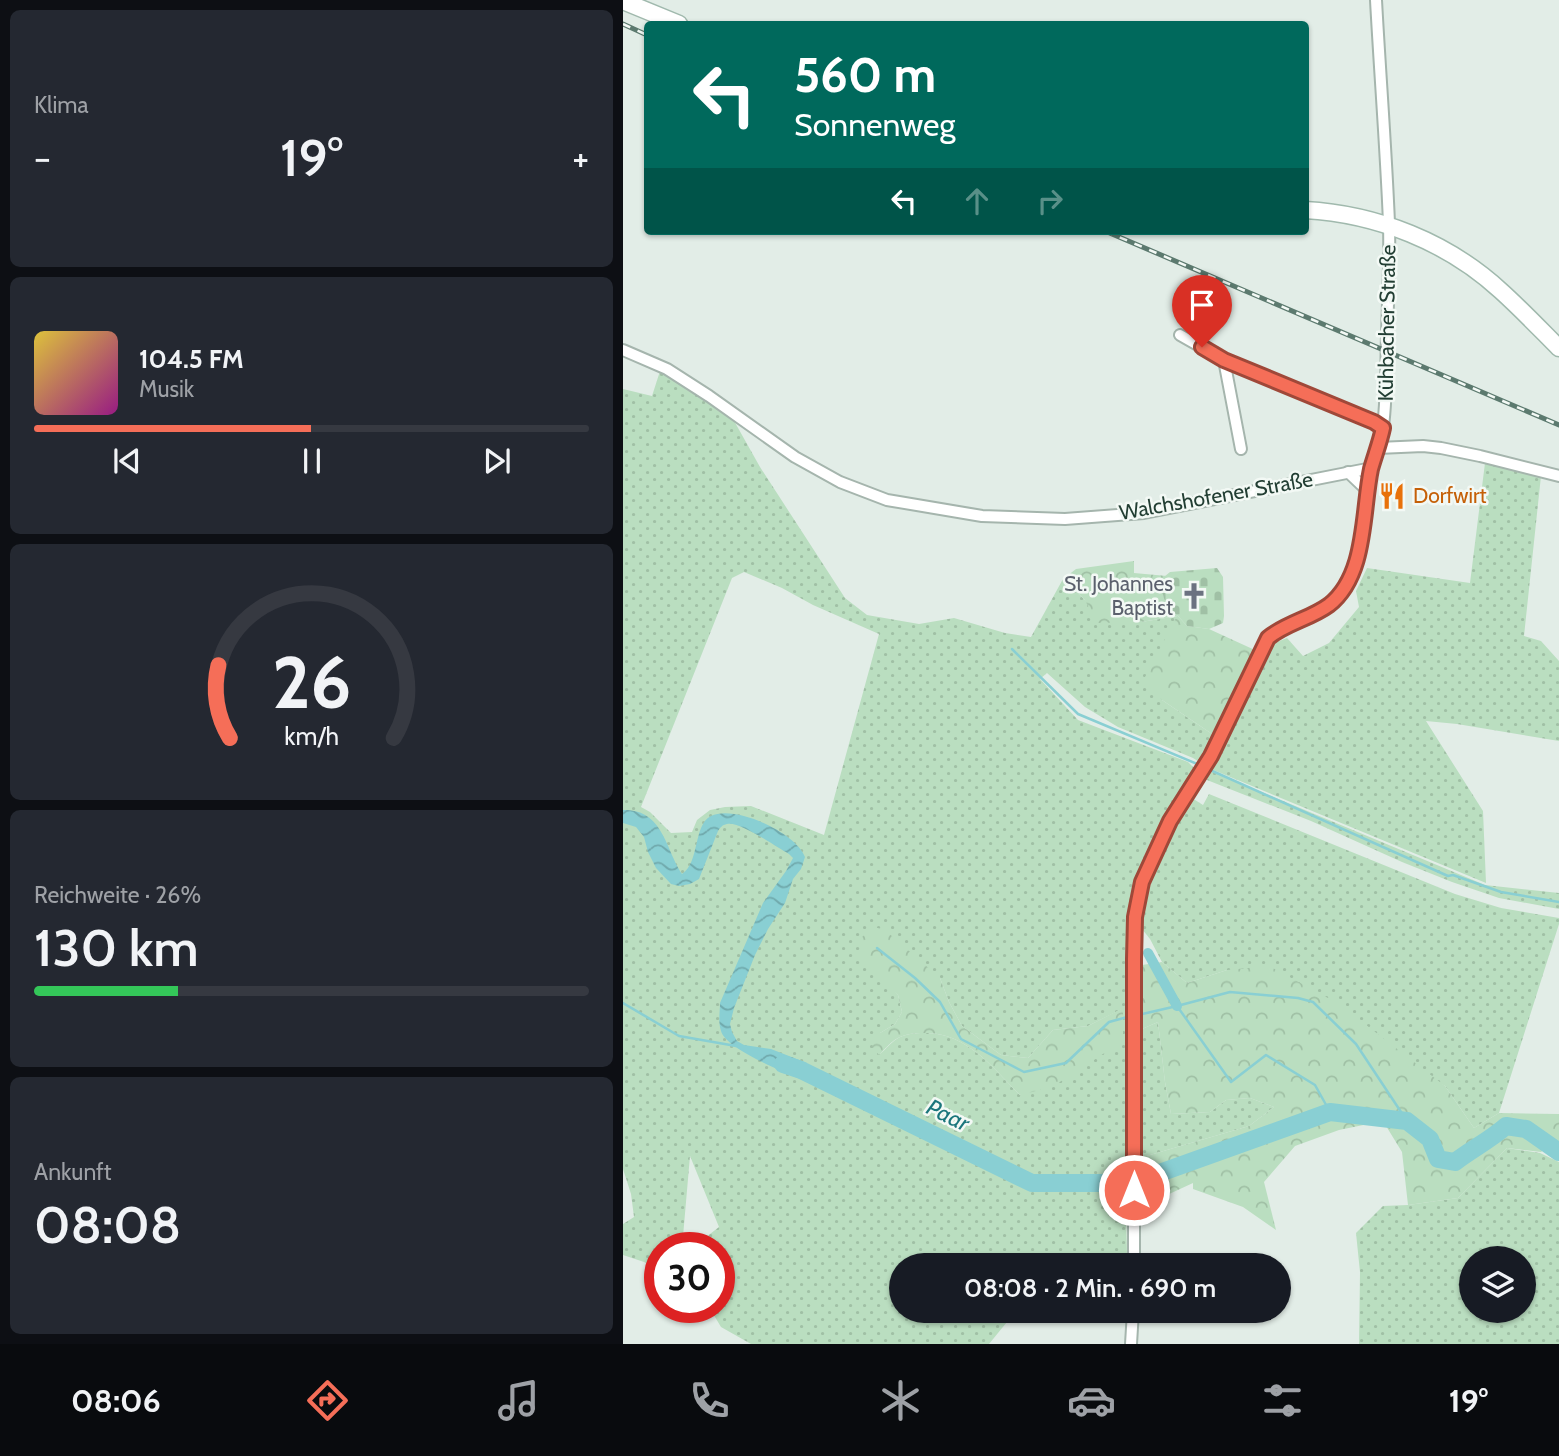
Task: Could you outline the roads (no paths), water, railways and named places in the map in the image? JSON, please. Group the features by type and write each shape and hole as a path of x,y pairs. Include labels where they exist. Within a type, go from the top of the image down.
{"street":[{"name":"Kühbacher Straße","path":"1134,1253 1134,959 1135,917 1142,882 1170,821 1205,765 1268,638 1330,604 1350,580 1358,556 1372,468 1383,428 1389,225 1376,0"},
{"path":"623,1 672,21"},
{"path":"1309,210 1345,214 1389,225 1448,252 1500,290 1559,348"},
{"path":"1180,335 1224,360 1383,428"},
{"name":"Walchshofener Straße","path":"623,350 667,369 795,457 840,482 887,500 955,512 982,516 1065,519 1144,513 1372,468"},
{"path":"1224,360 1241,449"},
{"path":"1378,449 1423,446 1441,448 1559,476"},
{"path":"1347,472 1368,491"},
{"path":"1132,1344 1133,1323"}],"water":[{"path":"623,810 636,811 655,823 682,874 692,861 701,827 711,816 722,813 749,817 778,830 799,848 805,857 801,869 793,879 785,903 755,955 730,1024 737,1041 744,1045 771,1049 807,1063 800,1079 733,1045 725,1038 719,1021 720,1003 763,903 793,858 749,830 727,824 718,831 699,879 679,886 671,884 656,868 644,837 636,827 623,823"}],"waterway":[{"path":"1012,649 1078,714 1202,766"},
{"path":"1208,769 1448,876 1453,875 1501,892 1559,902"},
{"path":"877,948 940,1002 961,1039 1024,1072 1066,1063 1109,1022 1131,1016"},
{"path":"1148,953 1177,1006"},
{"path":"1138,1015 1230,992 1298,998 1313,1002 1356,1044 1407,1121"},
{"path":"623,1003 679,1036 736,1046"},
{"path":"1177,1006 1231,1082 1266,1055 1315,1085 1330,1112"},
{"name":"Paar","path":"783,1064 801,1070 1032,1183 1140,1180 1330,1112 1407,1121 1430,1139 1438,1159 1455,1162 1506,1126 1526,1129 1559,1152"}],"railway":[{"path":"623,24 644,34"},
{"path":"1114,235 1559,425"}],"place":[{"name":"Dorfwirt","path":"1392,496"},
{"name":"St. Johannes Baptist","path":"1194,596"}]}
